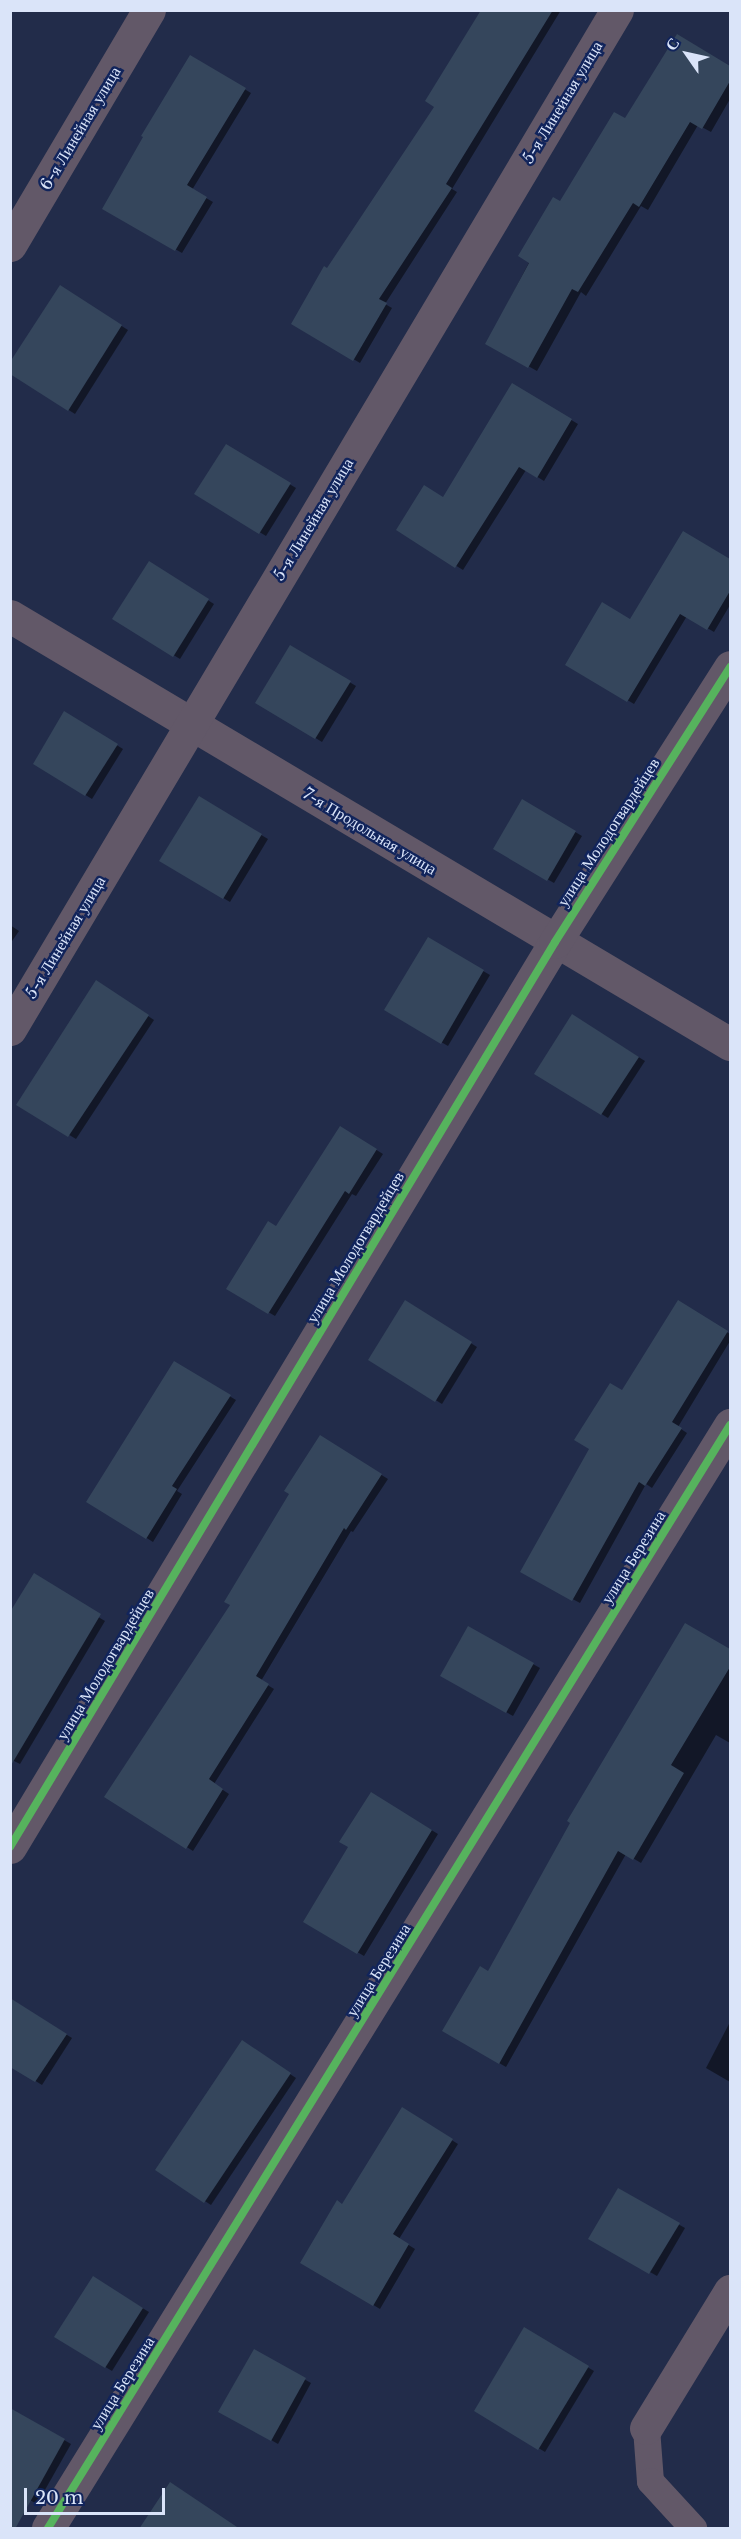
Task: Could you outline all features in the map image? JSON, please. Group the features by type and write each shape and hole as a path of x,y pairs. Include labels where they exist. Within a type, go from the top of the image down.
{"street":[{"name":"6-я Линейная улица","path":"10,245 149,10"},
{"name":"5-я Линейная улица","path":"10,1029 617,10"},
{"name":"7-я Продольная улица","path":"10,616 730,1044"},
{"name":"улица Молодогвардейцев","path":"10,1847 555,942 730,667"},
{"name":"улица Березина","path":"48,2529 730,1425"},
{"path":"646,2428 730,2291"}],"lane":[{"path":"646,2428 650,2481 693,2529"}],"building":[{"path":"481,10 553,10 446,184 452,188 379,299 387,303 353,361 291,324 324,266 327,268 434,107 425,101"},
{"path":"677,34 730,66 730,81 702,129 690,122 639,207 633,203 578,292 572,289 528,368 485,344 529,263 518,256 553,197 560,201 614,112 625,118"},
{"path":"190,55 246,88 187,185 207,197 175,251 102,209 143,137 141,136"},
{"path":"60,285 122,325 68,411 10,374 10,362"},
{"path":"512,383 572,419 537,478 519,467 455,568 396,530 424,485 443,497"},
{"path":"226,444 291,483 259,534 194,494"},
{"path":"683,531 730,559 730,591 707,630 680,614 627,702 565,665 602,602 630,619"},
{"path":"149,561 209,599 173,657 112,619"},
{"path":"290,645 351,681 315,739 255,703"},
{"path":"64,711 118,744 85,796 33,764"},
{"path":"199,796 262,834 223,899 159,861"},
{"path":"522,799 576,831 547,881 493,849"},
{"path":"428,937 484,970 441,1044 384,1010"},
{"path":"96,980 149,1015 68,1137 16,1105"},
{"path":"572,1014 639,1057 601,1115 534,1074"},
{"path":"340,1126 377,1149 349,1194 345,1191 268,1314 226,1289 268,1221 276,1226"},
{"path":"405,1300 472,1342 435,1402 368,1360"},
{"path":"678,1300 728,1331 672,1422 682,1428 645,1486 639,1482 572,1601 520,1572 589,1449 574,1440 610,1383 622,1390"},
{"path":"174,1361 231,1395 172,1486 177,1489 146,1539 86,1502"},
{"path":"320,1435 382,1474 346,1530 344,1528 256,1676 269,1684 209,1779 223,1789 186,1849 104,1797 230,1605 224,1602 289,1494 284,1491"},
{"path":"34,1573 101,1614 10,1767 10,1612"},
{"path":"685,1623 730,1649 730,1667 671,1765 684,1773 633,1860 618,1851 499,2064 442,2031 480,1966 488,1971 570,1823 567,1821"},
{"path":"468,1626 534,1663 506,1713 440,1676"},
{"path":"371,1792 432,1830 357,1954 303,1922 348,1847 339,1842"},
{"path":"10,1998 67,2034 35,2082 10,2067"},
{"path":"242,2040 291,2073 204,2203 155,2170"},
{"path":"402,2107 453,2139 393,2234 409,2244 373,2306 300,2263 337,2200 342,2204"},
{"path":"618,2188 680,2223 649,2274 588,2239"},
{"path":"93,2276 143,2308 105,2368 54,2337"},
{"path":"524,2327 589,2366 538,2450 474,2411"},
{"path":"254,2349 306,2378 271,2441 218,2412"},
{"path":"10,2408 65,2439 15,2529 10,2529"},
{"path":"170,2482 240,2529 139,2529"}],"cycle path":[{"path":"10,1847 555,942 730,667"},
{"path":"48,2528 730,1425"}]}
